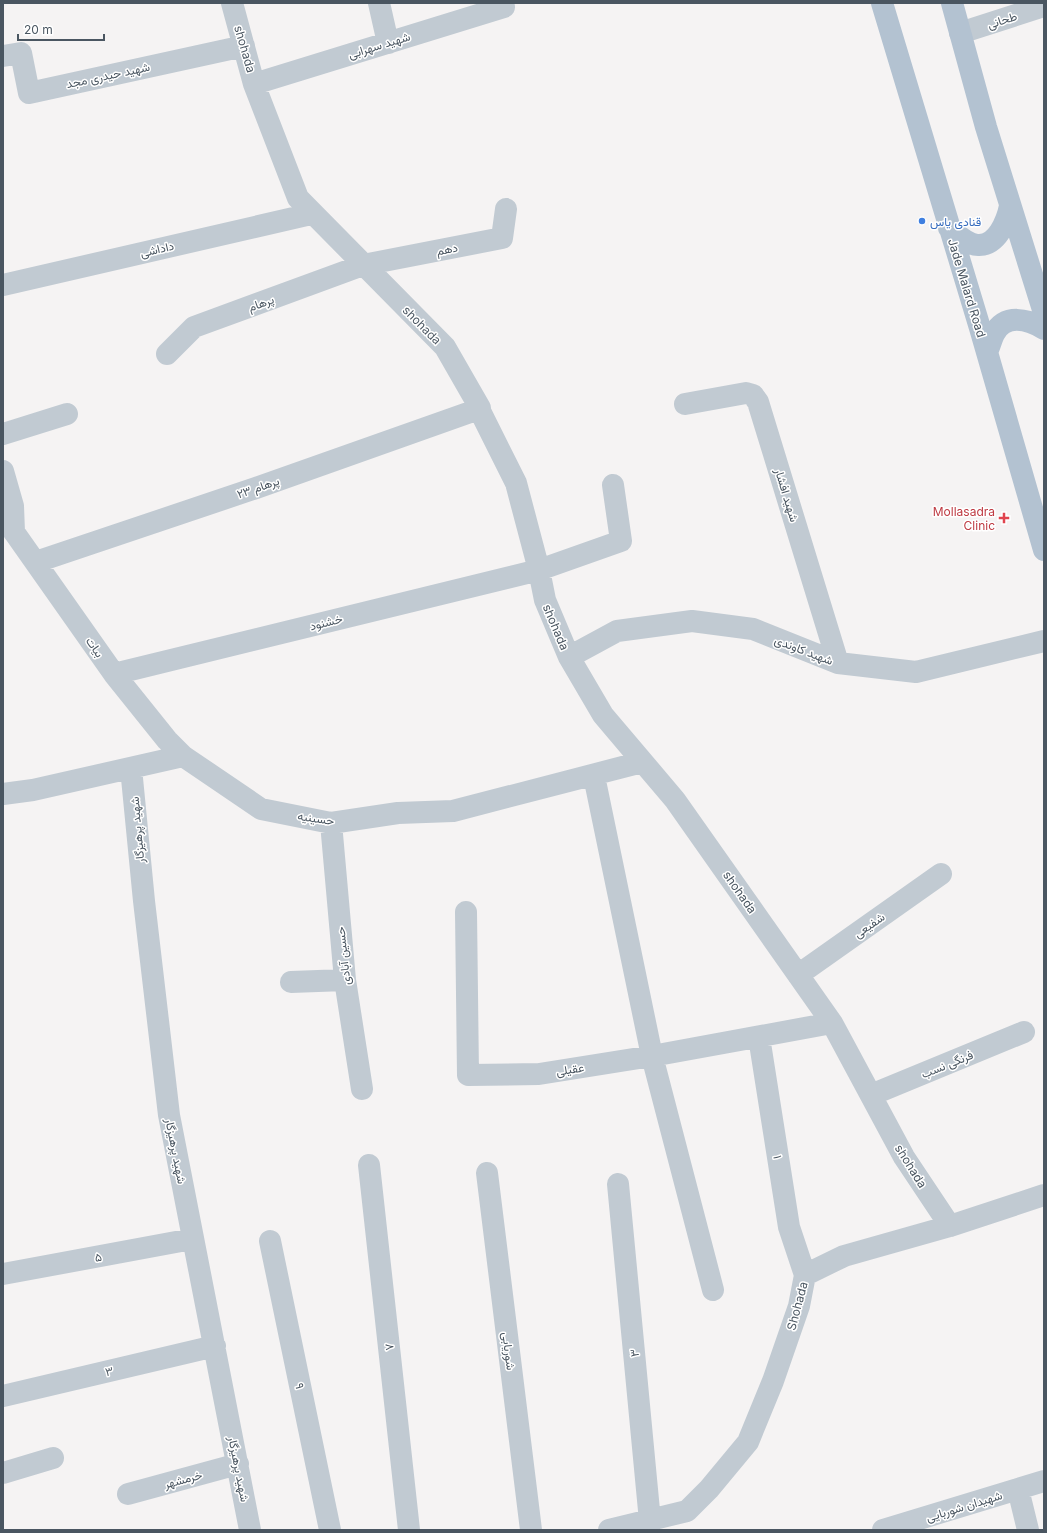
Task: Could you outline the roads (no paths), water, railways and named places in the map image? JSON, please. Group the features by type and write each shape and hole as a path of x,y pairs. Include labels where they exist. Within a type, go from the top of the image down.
{"main road":[{"name":"Jade Malard Road","path":"882,3 987,352 1044,550"},
{"path":"952,3 1010,206 1044,313"},
{"path":"949,228 964,240 978,245 984,244 998,235 1004,225 1010,206"},
{"path":"987,352 994,334 1000,327 1013,319 1027,320 1044,329"}],"street":[{"name":"shohada","path":"232,3 254,84 298,198 312,214 445,347 480,408 479,409 516,483 539,570 545,600 569,657 603,715 675,800 832,1024 904,1157 950,1226"},
{"path":"379,3 388,42"},
{"name":"شهید سهرابی","path":"254,84 503,5"},
{"name":"طحانی","path":"960,34 1044,6"},
{"name":"شهید حیدری مجد","path":"3,56 21,53 30,92 244,46"},
{"name":"دهم","path":"363,265 502,238 506,209"},
{"name":"داداشی","path":"3,285 312,214"},
{"name":"پرهام","path":"168,354 194,327 363,265"},
{"name":"شهید افشار","path":"686,404 746,393 753,395 758,402 838,663"},
{"name":"پرهام ۲۳","path":"36,562 256,488 479,409"},
{"path":"3,434 67,414"},
{"path":"3,471 13,506 9,529"},
{"name":"خشنود","path":"114,674 539,570 621,541 613,485"},
{"name":"بیات","path":"9,529 36,562 114,674 167,740 183,756"},
{"name":"شهید کاوندی","path":"569,657 617,631 692,620 753,629 838,663 916,672 1044,641"},
{"path":"3,794 33,790 183,756"},
{"name":"حسینیه","path":"183,756 261,809 330,822 398,814 453,812 594,776 642,762"},
{"name":"شهید پرهیزگار","path":"131,768 144,901 169,1115 250,1530"},
{"path":"594,776 652,1056 713,1290"},
{"name":"حسین آبادی","path":"330,822 345,980 362,1089"},
{"name":"شفیعی","path":"798,975 941,874"},
{"name":"عقیلی","path":"466,912 468,1075 539,1074 652,1056 832,1024"},
{"path":"291,982 345,980"},
{"name":"فرنگی نسب","path":"871,1095 1024,1032"},
{"name":"۱","path":"759,1037 789,1227 805,1275"},
{"name":"۷","path":"369,1165 409,1530"},
{"name":"شوریابی","path":"487,1173 531,1530"},
{"name":"۳","path":"618,1184 650,1521"},
{"name":"Shohada","path":"608,1530 687,1511 709,1490 748,1442 773,1381 799,1306 805,1275 844,1256 950,1226 1044,1195"},
{"name":"۵","path":"3,1274 192,1239"},
{"name":"۹","path":"270,1241 330,1530"},
{"name":"۳","path":"3,1396 215,1346"},
{"path":"3,1473 54,1458"},
{"name":"خرمشهر","path":"128,1494 238,1464"},
{"name":"شهیدان شوربایی","path":"883,1530 1044,1481"},
{"path":"1018,1489 1028,1530"}],"place":[{"name":"قنادی یاس","path":"922,221"},
{"name":"Mollasadra Clinic","path":"1004,518"}]}
